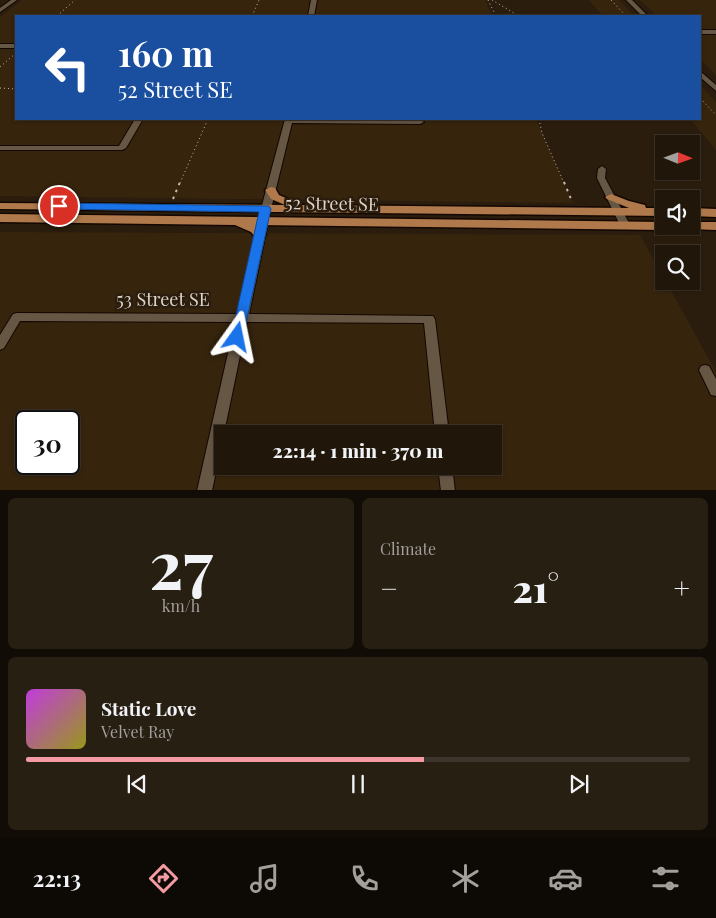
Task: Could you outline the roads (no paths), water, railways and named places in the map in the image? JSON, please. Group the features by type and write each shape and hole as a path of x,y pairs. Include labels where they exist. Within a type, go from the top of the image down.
{"main road":[{"path":"271,190 276,197 283,201 307,209"},
{"path":"611,197 626,204 655,210"},
{"name":"52 Street SE","path":"0,206 655,212"},
{"path":"700,212 716,213"},
{"name":"52 Street SE","path":"0,218 655,226"},
{"path":"233,221 249,226 260,235"},
{"path":"700,226 716,226"}],"street":[{"path":"0,10 14,0"},
{"path":"310,15 314,0"},
{"path":"629,0 644,15"},
{"path":"701,32 716,32"},
{"path":"0,46 15,46"},
{"path":"701,74 716,89"},
{"path":"0,148 122,148 138,120"},
{"path":"204,490 263,221 289,120 420,122"},
{"path":"602,170 601,178 625,225"},
{"name":"53 Street SE","path":"0,345 17,317 429,319 441,425"},
{"path":"705,370 716,391"},
{"path":"446,475 448,490"}],"railway":[{"path":"58,15 75,0"},
{"path":"252,15 259,0"},
{"path":"488,0 496,15"},
{"path":"492,0 517,15"},
{"path":"611,0 625,15"},
{"path":"0,67 15,54"},
{"path":"0,88 15,89"},
{"path":"701,99 716,115"},
{"path":"180,183 208,120"},
{"path":"539,120 542,133 564,183"},
{"path":"173,199 180,182"},
{"path":"564,182 571,199"}]}
